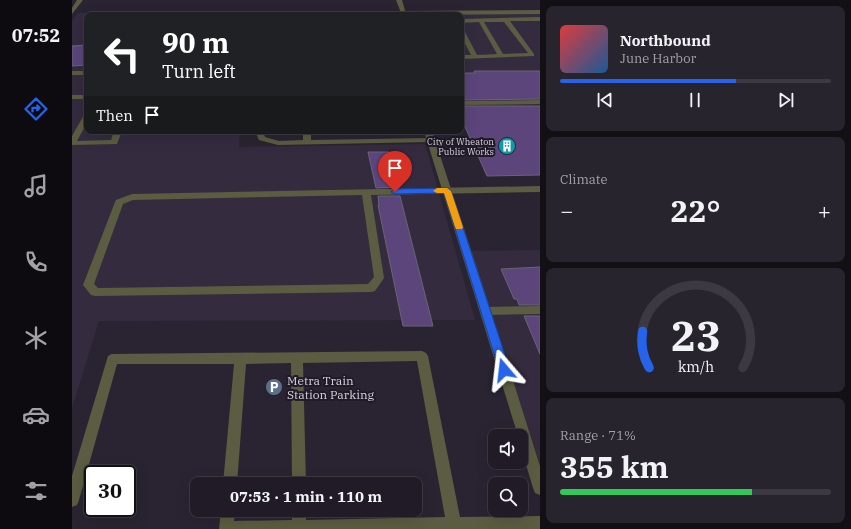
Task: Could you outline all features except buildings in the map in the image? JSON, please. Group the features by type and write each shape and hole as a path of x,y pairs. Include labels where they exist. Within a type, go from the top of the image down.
{"street":[{"path":"72,12 80,0"},
{"path":"398,0 404,12"},
{"path":"464,13 540,12"},
{"path":"464,20 540,19"},
{"path":"480,20 501,56"},
{"path":"464,57 532,55 506,20"},
{"path":"464,36 475,56"},
{"path":"72,73 84,73"},
{"path":"72,97 84,97"},
{"path":"464,103 540,102"},
{"path":"72,144 84,122"},
{"path":"72,144 114,142 117,134"},
{"path":"260,134 262,138 278,143 429,136 486,311 540,488"},
{"path":"307,134 307,142"},
{"path":"366,192 379,278 371,288 95,292 88,285 119,202 132,197 366,192 540,189"},
{"path":"486,311 540,310"},
{"path":"72,500 112,359 240,360 422,356 455,527"},
{"path":"297,358 299,477"},
{"path":"231,477 240,360"},
{"path":"227,517 226,529 455,527 540,523"},
{"path":"299,517 299,528"}],"shaded area":[{"path":"252,11 252,12 165,12"},
{"path":"78,13 84,13 84,134 240,134 239,147 425,144 475,320 99,321 72,408 72,21"},
{"path":"464,13 540,13 540,105 464,106"},
{"path":"540,250 540,465 469,251"}],"slow traffic":[{"path":"437,191 447,191 459,227"}],"place":[{"name":"City of Wheaton Public Works","path":"507,146"},
{"name":"Metra Train Station Parking","path":"274,387"}],"route":[{"path":"395,192 447,191 504,370"}]}
